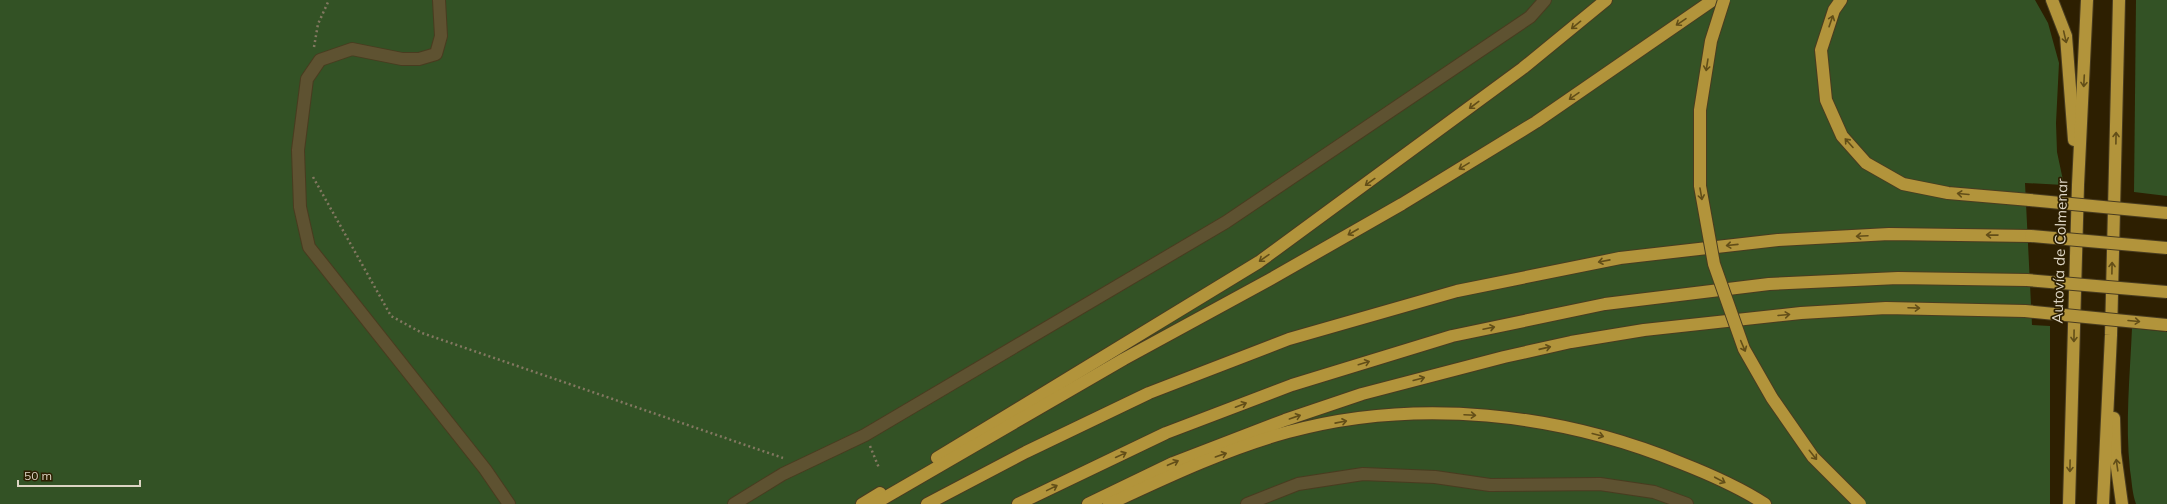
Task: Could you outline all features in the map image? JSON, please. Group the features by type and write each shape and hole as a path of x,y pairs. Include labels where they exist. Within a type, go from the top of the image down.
{"highway":[{"path":"862,504 1259,262 1523,68 1606,0"},
{"path":"874,504 1124,359 1269,280 1402,204 1536,122 1713,0"},
{"path":"1724,0 1711,42 1700,110 1700,186 1714,264 1744,349 1772,398 1813,457 1860,504"},
{"path":"1841,0 1834,10 1821,50 1826,100 1842,136 1866,163 1903,184 1948,193 2167,213"},
{"path":"2052,0 2066,36 2078,185"},
{"name":"Autovía de Colmenar","path":"2070,504 2078,185 2087,0"},
{"path":"2103,504 2111,335 2119,0"},
{"path":"927,504 1026,452 1148,393 1289,339 1457,291 1620,258 1778,240 1889,234 2031,236 2167,248"},
{"path":"1018,504 1173,431 1292,385 1452,336 1605,304 1769,284 1898,278 2027,280 2167,292"},
{"path":"1088,504 1173,463 1285,420 1362,394 1504,357 1571,342 1651,329 1801,313 1886,308 2025,312 2167,324"},
{"path":"2111,335 2115,452 2122,504"},
{"path":"1109,504 1201,462 1288,432 1360,418 1431,413 1508,417 1576,429 1628,443 1710,474 1765,504"}],"street":[{"path":"440,0 442,36 436,54 419,59 402,59 352,49 320,60 308,79 298,150 300,207 309,247 485,469 509,504"},
{"path":"734,504 784,474 865,435 1226,222 1530,17 1545,0"},
{"path":"1247,504 1298,484 1363,474 1435,477 1490,485 1600,484 1654,492 1687,504"}],"path":[{"path":"314,48 318,24 329,0"},
{"path":"310,170 391,316 422,333 803,465"},
{"path":"865,435 879,468"}],"green space":[{"path":"0,0 2035,0 2048,23 2059,63 2056,123 2057,152 2064,185 2025,183 2032,325 2050,326 2050,504 0,504"},
{"path":"2136,0 2167,0 2167,196 2134,192"},
{"path":"2132,328 2167,332 2167,504 2136,504 2134,496 2130,470 2128,435 2128,399"}]}
